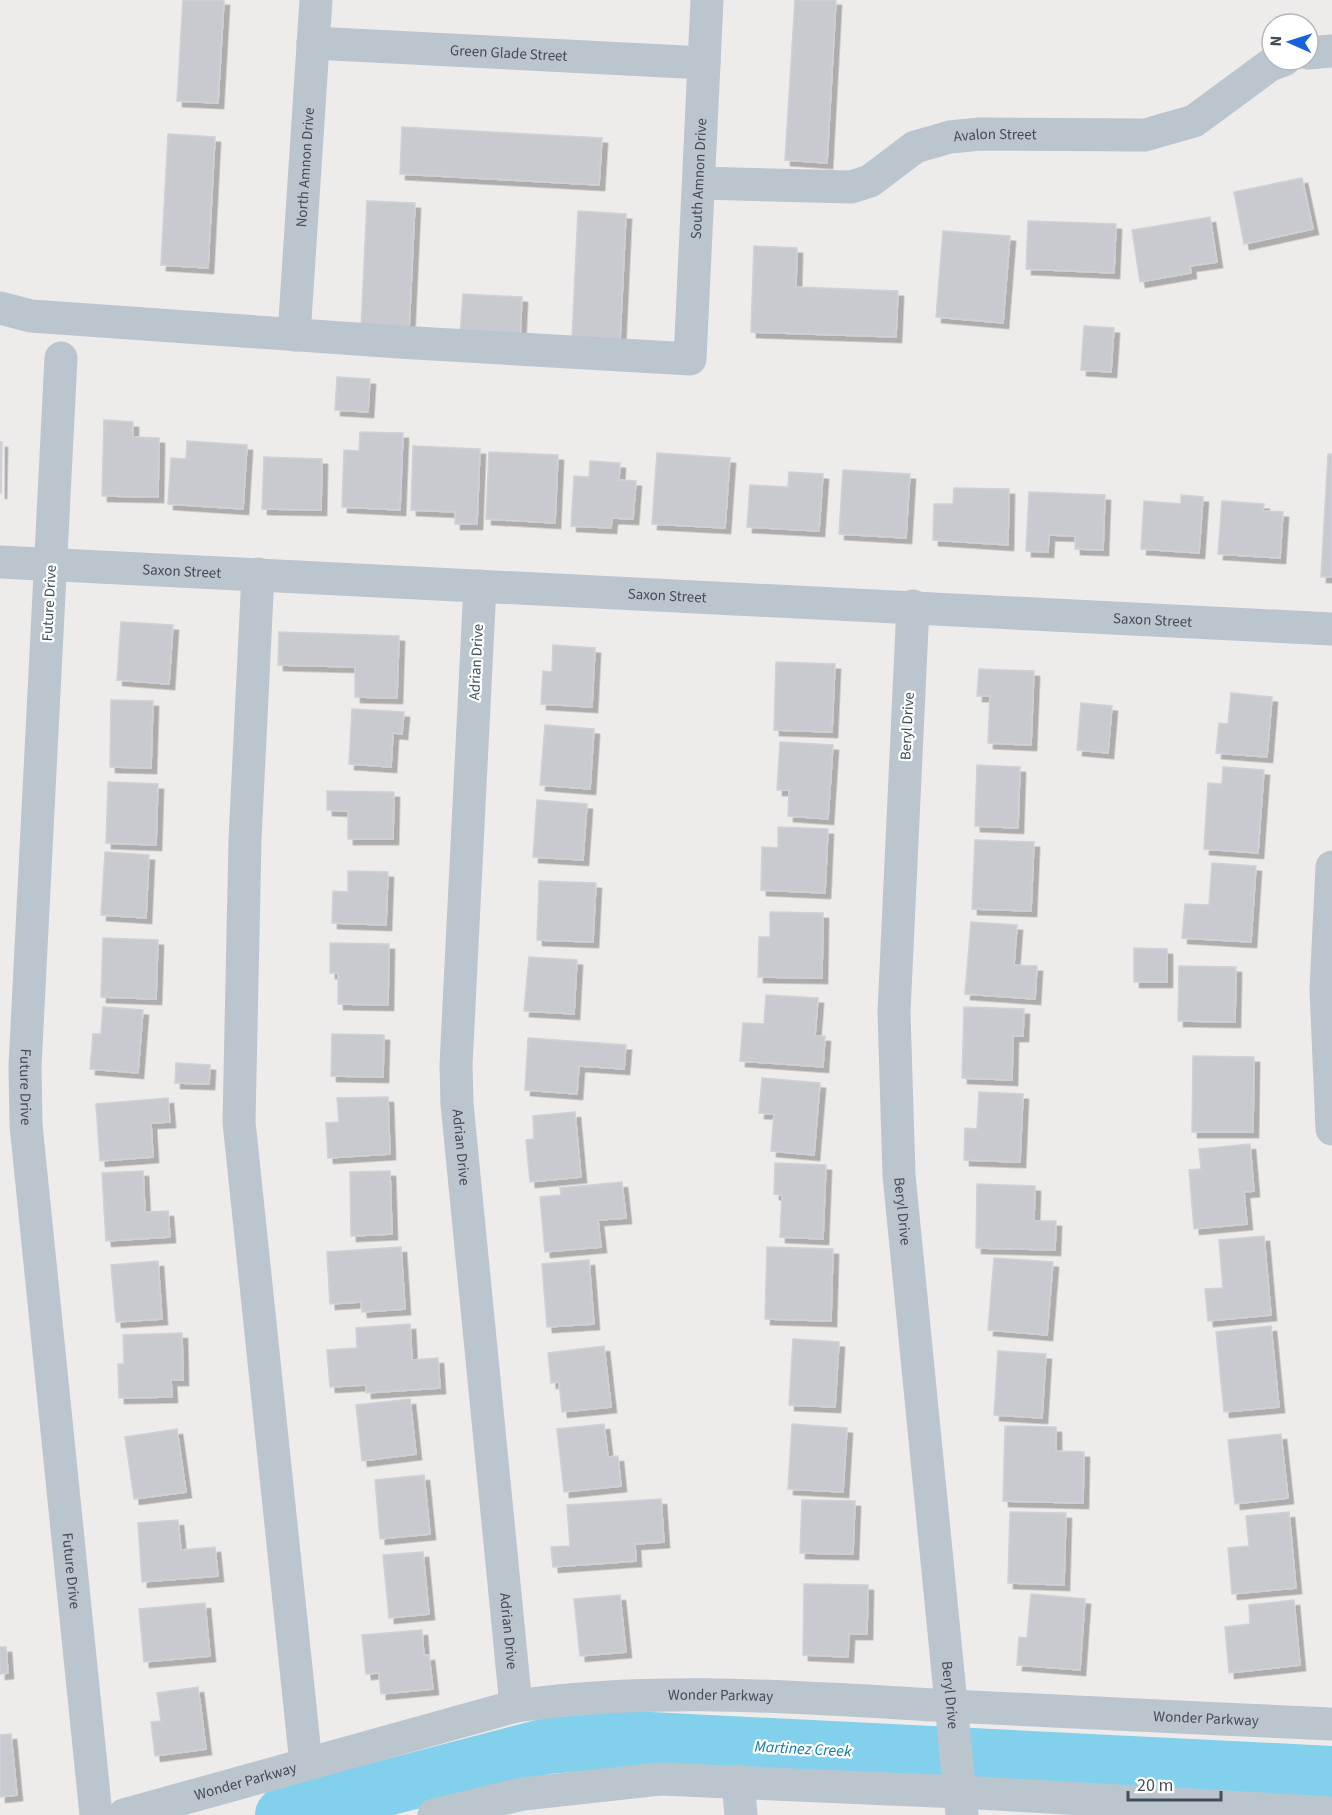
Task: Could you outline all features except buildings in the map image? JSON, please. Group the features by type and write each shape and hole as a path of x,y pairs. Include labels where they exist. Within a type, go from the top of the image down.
{"street":[{"name":"North Amnon Drive","path":"294,335 316,0"},
{"name":"South Amnon Drive","path":"294,335 690,359 707,0"},
{"name":"Green Glade Street","path":"313,43 704,63"},
{"name":"Avalon Street","path":"699,183 851,187 870,181 915,147 950,137 980,134 1145,135 1194,121 1260,72"},
{"path":"0,308 31,316 294,335"},
{"name":"Future Drive","path":"61,358 25,1066 26,1125 96,1815"},
{"name":"Saxon Street","path":"0,562 913,606 1332,629"},
{"path":"258,574 245,840 239,1122 306,1764"},
{"name":"Adrian Drive","path":"480,586 456,1065 457,1104 516,1706"},
{"name":"Beryl Drive","path":"913,606 894,1012 899,1175 960,1792"},
{"path":"1332,867 1326,989 1332,1129"},
{"name":"Wonder Parkway","path":"124,1815 516,1706 568,1699 668,1694 810,1697 953,1720 1332,1724"},
{"path":"434,1815 524,1804 660,1779 960,1792 1332,1813"},
{"path":"738,1781 741,1815"}],"waterway":[{"name":"Martinez Creek","path":"283,1815 547,1746 630,1739 1332,1774"}]}
